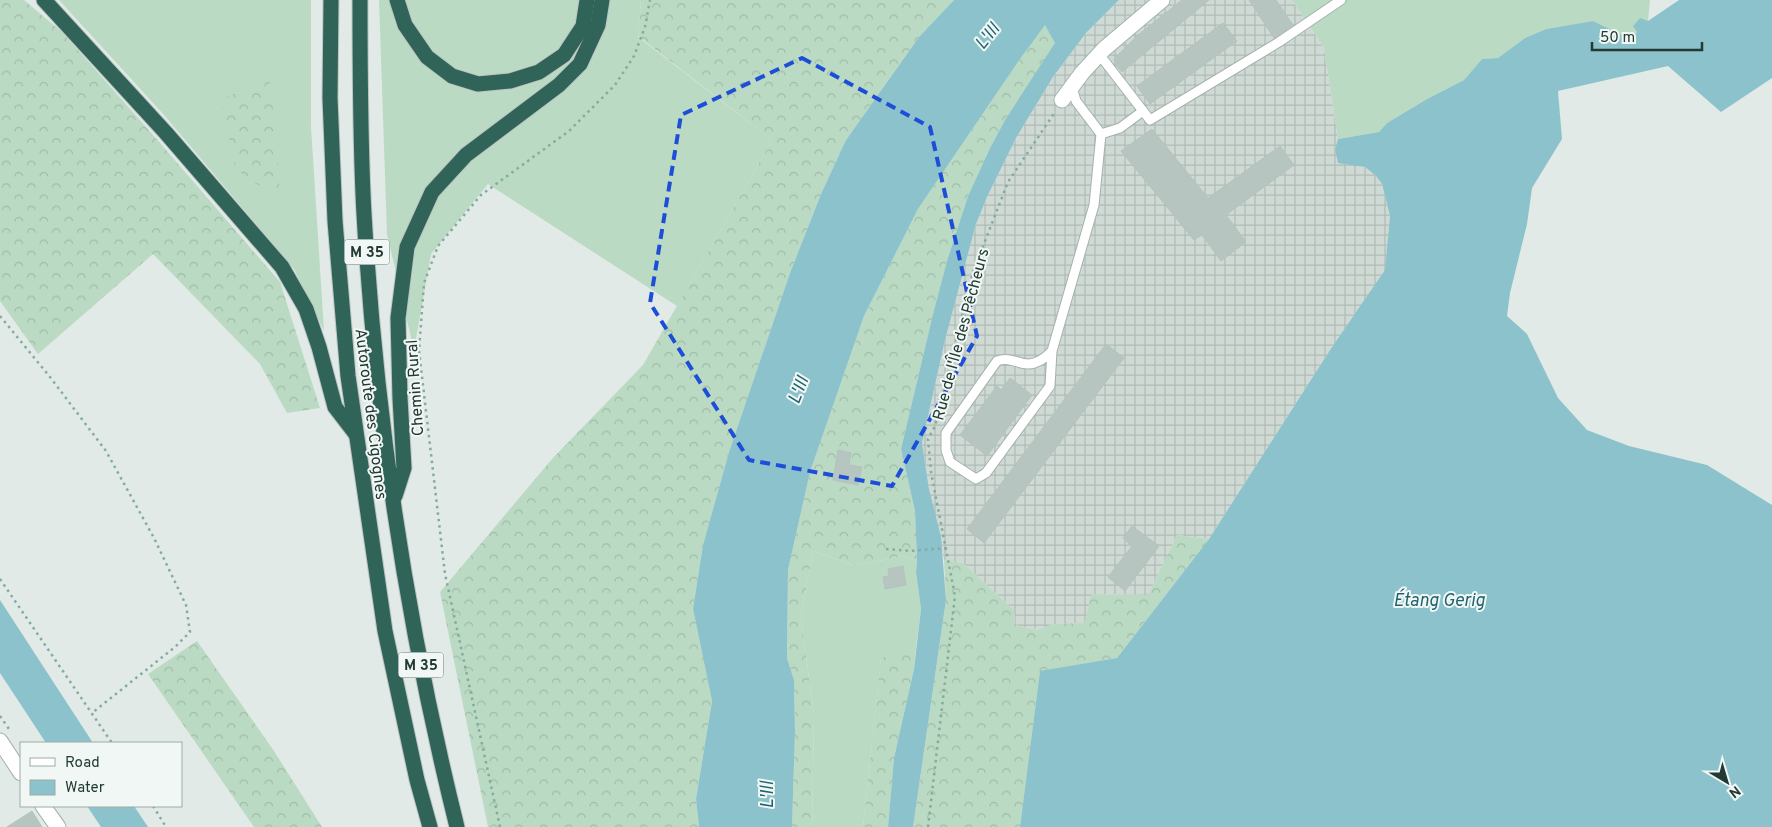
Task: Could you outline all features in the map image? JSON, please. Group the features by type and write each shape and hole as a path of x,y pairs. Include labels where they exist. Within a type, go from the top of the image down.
{"highway":[{"path":"44,0 166,134 282,268 306,309 319,347 335,407 356,434"},
{"name":"Autoroute des Cigognes","path":"331,0 330,98 335,221 348,376 385,631 417,780 430,827"},
{"name":"Autoroute des Cigognes","path":"360,0 360,89 364,214 376,366 393,502 412,626 457,827"},
{"path":"397,0 405,25 427,57 452,76 478,84 510,81 539,72 564,55 583,26 587,0"},
{"path":"393,502 404,468 398,318 407,247 432,192 466,156 559,86 580,64 598,25 602,0"}],"street":[{"path":"1062,100 1099,54 1162,0"},
{"path":"0,741 20,771"},
{"path":"45,807 58,827"}],"lane":[{"path":"1099,54 1150,120 1278,42 1341,0"},
{"path":"1052,351 1038,362 1025,365 1006,358 996,361 946,433 946,450 950,462 976,479 986,474 1050,386 1052,351 1094,205 1102,134 1076,101 1072,87"},
{"path":"1102,134 1120,128 1143,111"}],"path":[{"name":"Chemin Rural","path":"500,827 445,574 419,352 424,284 438,246 481,195 569,131 615,85 634,56 645,27 650,0"},
{"name":"Rue de l'Île des Pêcheurs","path":"928,827 955,596 931,472 928,439 935,426 973,272 1008,182 1062,100"},
{"path":"0,316 50,377 106,451 154,538 186,605 190,632 175,647 92,712"},
{"path":"886,548 910,551 946,548"},
{"path":"0,579 111,742"},
{"path":"153,807 166,827"}],"highlighted area":[{"path":"802,58 930,127 977,336 892,486 749,460 650,303 681,115"}],"shaded area":[{"path":"1119,0 1292,0 1324,48 1338,139 1335,149 1349,163 1365,167 1382,184 1390,216 1386,270 1330,350 1209,539 1177,535 1148,595 1092,594 1085,623 1053,624 1037,630 1015,625 1014,610 963,563 944,560 929,489 922,443 945,340 976,224 987,197 1016,138 1053,77 1086,33"}],"green space":[{"path":"0,0 24,0 62,32 280,282 320,408 287,413 260,364 153,254 38,354 0,301"},
{"path":"59,0 311,0 311,127 324,331 294,269 164,115"},
{"path":"379,0 641,0 638,37 772,140 677,306 488,184 431,254 414,350 387,234"},
{"path":"641,0 954,0 919,37 846,140 821,194 790,273 729,452 703,545 693,609 712,701 696,799 699,827 488,827 440,592 552,459 643,365 772,140 638,36"},
{"path":"1292,0 1650,0 1648,21 1635,35 1610,34 1610,29 1593,21 1546,29 1525,38 1498,58 1482,59 1464,80 1387,123 1379,132 1338,139 1324,48"},
{"path":"1045,24 1056,43 1005,120 968,196 947,261 933,314 901,449 915,511 917,560 903,556 855,566 813,551 801,617 814,715 812,827 792,827 795,732 794,680 787,658 788,570 810,472 864,316 918,209"},
{"path":"266,77 271,85 280,194 249,181 235,167 221,100"},
{"path":"1177,535 1209,539 1117,658 1040,672 1020,827 913,827 946,600 944,560 963,563 1014,610 1015,625 1037,630 1053,624 1085,623 1091,594 1148,595"},
{"path":"813,551 855,566 903,556 917,560 916,572 921,609 916,648 881,659 863,827 812,827 814,715 801,617"},
{"path":"197,641 274,751 322,827 254,827 148,674"},
{"path":"916,648 914,669 894,758 888,827 863,827 881,658"}],"water":[{"name":"L'Ill","path":"954,0 1119,0 1086,33 1053,77 1016,138 976,224 945,340 922,443 929,489 941,537 946,600 913,827 888,827 894,758 914,669 921,609 916,572 915,511 901,449 947,261 968,196 1005,120 1055,43 1045,25 918,209 864,316 810,472 788,570 787,658 794,680 795,732 792,827 699,827 696,799 712,701 693,609 703,545 729,452 790,273 821,194 846,140 919,37"},
{"name":"Étang Gerig","path":"1679,0 1772,0 1772,78 1721,112 1668,66 1558,91 1562,139 1532,188 1527,224 1510,293 1507,316 1527,334 1558,398 1587,430 1629,446 1707,465 1772,505 1772,827 1020,827 1040,671 1117,658 1209,539 1330,350 1385,270 1390,216 1382,184 1365,167 1338,163 1335,149 1338,139 1379,132 1387,123 1464,80 1482,59 1498,58 1525,38 1546,29 1593,21 1610,29 1611,34 1635,35 1637,32 1633,26 1640,18 1648,21"},
{"path":"0,600 92,742 45,742 0,673"},
{"path":"88,807 135,807 148,827 101,827"}],"building":[{"path":"1182,0 1209,0 1122,72 1115,64 1114,59 1138,35"},
{"path":"1249,0 1276,0 1293,25 1274,38"},
{"path":"1223,23 1237,41 1150,104 1137,86"},
{"path":"1152,129 1208,198 1280,146 1294,165 1226,215 1246,242 1221,261 1202,235 1194,240 1121,151"},
{"path":"1106,344 1124,358 984,543 967,529"},
{"path":"1010,378 1032,395 987,456 960,435 997,386 1001,390"},
{"path":"838,450 851,453 849,465 862,467 858,485 833,480"},
{"path":"1132,526 1159,546 1125,591 1108,577 1132,546 1123,538"},
{"path":"903,566 906,585 885,589 883,577 889,576 888,569"},
{"path":"32,811 42,827 7,827"}]}
